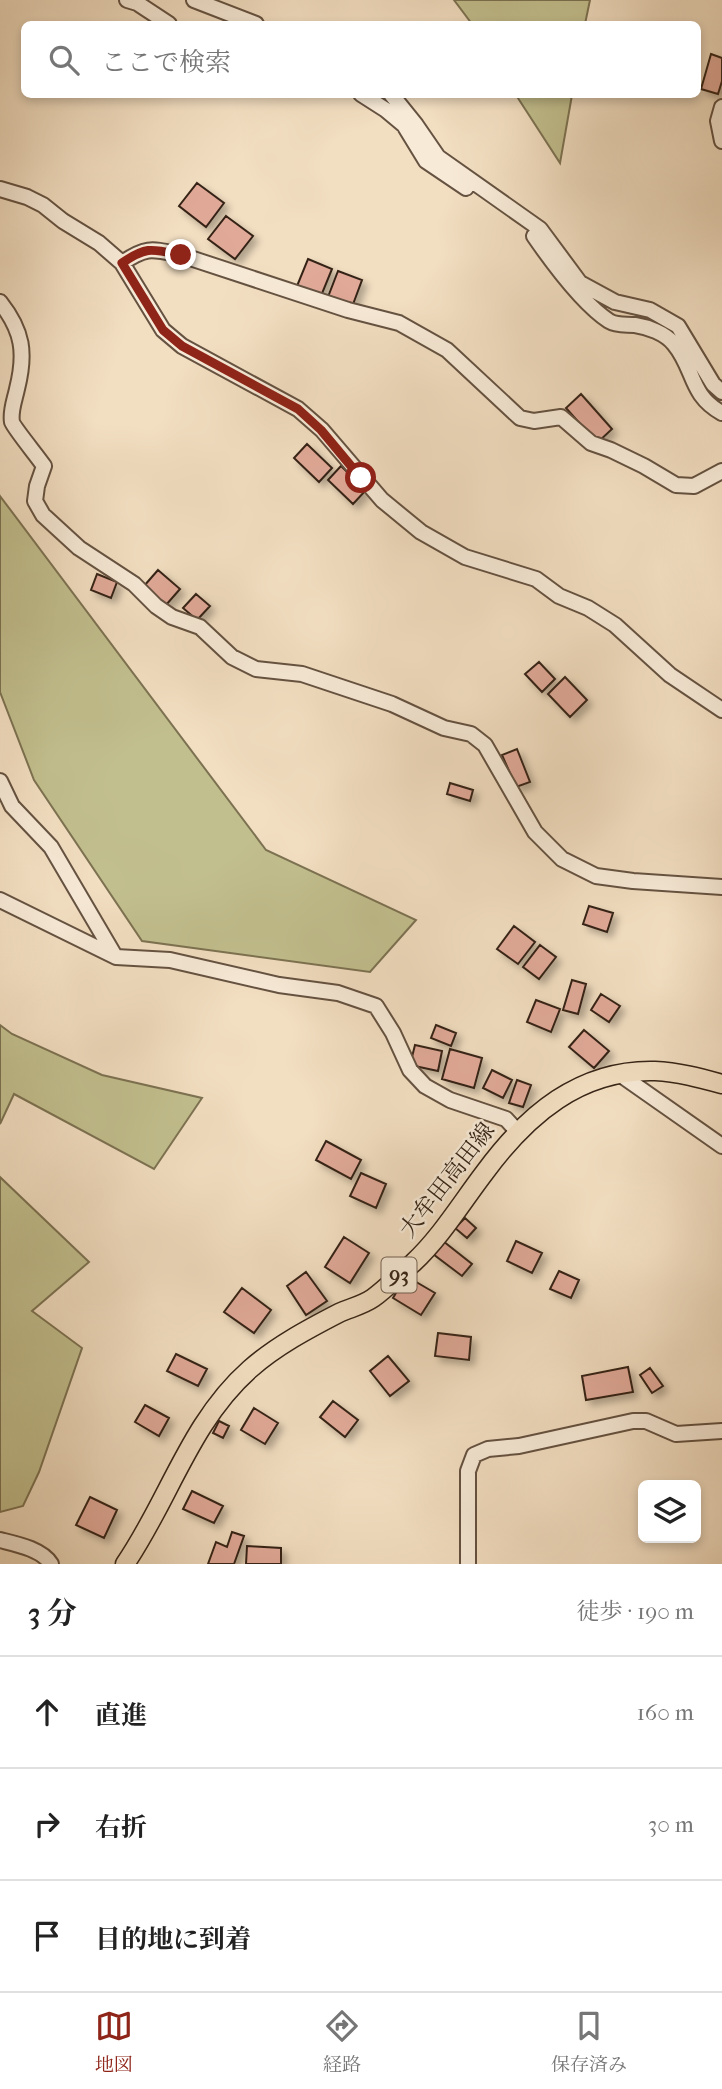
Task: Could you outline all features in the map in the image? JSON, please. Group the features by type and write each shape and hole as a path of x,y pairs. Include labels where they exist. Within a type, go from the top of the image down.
{"main road":[{"name":"大牟田高田線","path":"125,1564 140,1542 192,1441 211,1413 248,1371 275,1349 340,1313 372,1299 416,1260 517,1131 534,1115 569,1093 618,1073 677,1073 722,1084"}],"street":[{"path":"127,0 137,3 164,21"},
{"path":"194,0 248,21"},
{"path":"367,98 410,125 438,157 540,229 580,283 615,303 650,310 678,326 713,384 722,392"},
{"path":"393,98 410,125 426,161 533,236 553,263 598,313 612,324 635,325 656,331 674,343 699,395 722,413"},
{"path":"722,107 718,121 722,141"},
{"path":"0,189 43,205 63,222 99,243 122,263 163,330 182,346 298,409 321,430 382,499 421,531 465,557 536,579 559,596 588,608 615,625 670,675 722,710"},
{"path":"122,263 140,251 154,250 181,255 348,310 399,323 447,350 520,418 534,421 561,417 591,443 644,466 676,485 694,486 722,471"},
{"path":"0,303 14,320 21,344 22,369 12,424 44,466 35,501 43,515 79,548 134,584 156,606 172,617 200,626 232,657 256,669 302,674 392,704 444,727 471,734 485,745 535,832 562,859 596,876 722,887"},
{"path":"0,781 12,806 51,847 116,957"},
{"path":"0,900 116,957 170,960 279,985 338,993 376,1006 393,1033 410,1070 425,1086 450,1100 506,1119 517,1131"},
{"path":"618,1073 722,1146"},
{"path":"468,1564 468,1471 474,1455 488,1449 519,1446 633,1421 646,1420 676,1434 722,1431"},
{"path":"0,1540 20,1545 48,1558 51,1564"}],"shaded area":[{"path":"454,0 590,0 586,21 470,21"},
{"path":"518,98 571,98 560,163"},
{"path":"0,496 266,850 416,920 370,972 142,941 34,780 0,692"},
{"path":"0,1025 12,1034 102,1075 202,1098 154,1169 14,1094 0,1124"},
{"path":"0,1177 89,1262 32,1311 82,1348 39,1472 23,1506 0,1512"}],"building":[{"path":"711,54 722,58 722,81 718,94 701,89"},
{"path":"197,183 224,203 206,227 179,206"},
{"path":"226,216 253,236 235,259 208,239"},
{"path":"308,259 332,269 321,296 297,286"},
{"path":"338,271 362,280 352,307 328,297"},
{"path":"581,394 612,429 597,443 566,408"},
{"path":"307,444 332,468 319,482 294,458"},
{"path":"341,466 366,490 353,504 328,480"},
{"path":"158,570 180,589 166,605 144,586"},
{"path":"97,574 117,582 111,598 91,590"},
{"path":"196,594 210,606 197,620 183,608"},
{"path":"539,662 555,679 542,692 525,674"},
{"path":"565,677 587,700 570,717 548,694"},
{"path":"517,749 530,782 516,787 502,755"},
{"path":"450,783 473,790 470,801 447,794"},
{"path":"589,906 613,913 607,932 583,924"},
{"path":"514,926 535,942 518,964 497,949"},
{"path":"540,945 556,957 539,979 523,967"},
{"path":"572,980 586,984 578,1014 563,1010"},
{"path":"601,994 620,1006 609,1022 591,1010"},
{"path":"536,1000 560,1009 551,1032 527,1022"},
{"path":"436,1025 456,1033 451,1046 431,1038"},
{"path":"584,1030 609,1051 594,1068 569,1047"},
{"path":"415,1045 442,1051 438,1071 410,1065"},
{"path":"450,1049 482,1058 474,1088 442,1079"},
{"path":"492,1070 512,1080 503,1098 483,1088"},
{"path":"517,1080 531,1085 523,1107 509,1103"},
{"path":"326,1141 361,1160 351,1179 316,1160"},
{"path":"361,1173 386,1184 376,1208 350,1196"},
{"path":"465,1218 476,1228 467,1238 455,1228"},
{"path":"344,1237 369,1253 350,1283 325,1267"},
{"path":"443,1241 472,1264 462,1276 433,1254"},
{"path":"516,1241 542,1253 532,1273 507,1261"},
{"path":"559,1271 579,1280 571,1298 550,1289"},
{"path":"306,1272 327,1301 306,1315 287,1286"},
{"path":"406,1276 435,1293 421,1315 393,1298"},
{"path":"242,1288 271,1310 254,1333 224,1312"},
{"path":"438,1333 471,1337 469,1360 435,1356"},
{"path":"176,1354 207,1369 198,1386 167,1371"},
{"path":"388,1356 409,1381 390,1396 370,1371"},
{"path":"628,1367 633,1392 586,1400 582,1376"},
{"path":"650,1368 663,1386 652,1393 640,1375"},
{"path":"333,1401 358,1420 345,1437 320,1417"},
{"path":"145,1405 169,1418 159,1436 135,1422"},
{"path":"254,1408 278,1423 265,1444 241,1430"},
{"path":"219,1421 229,1426 223,1438 213,1433"},
{"path":"192,1491 223,1506 214,1523 183,1509"},
{"path":"90,1497 117,1510 104,1538 76,1525"},
{"path":"232,1532 244,1536 234,1564 208,1564 216,1542 227,1547"},
{"path":"247,1546 281,1548 281,1564 246,1564"}],"route":[{"path":"181,255 154,250 140,251 122,263 163,330 182,346 298,409 321,430 361,478"}]}
